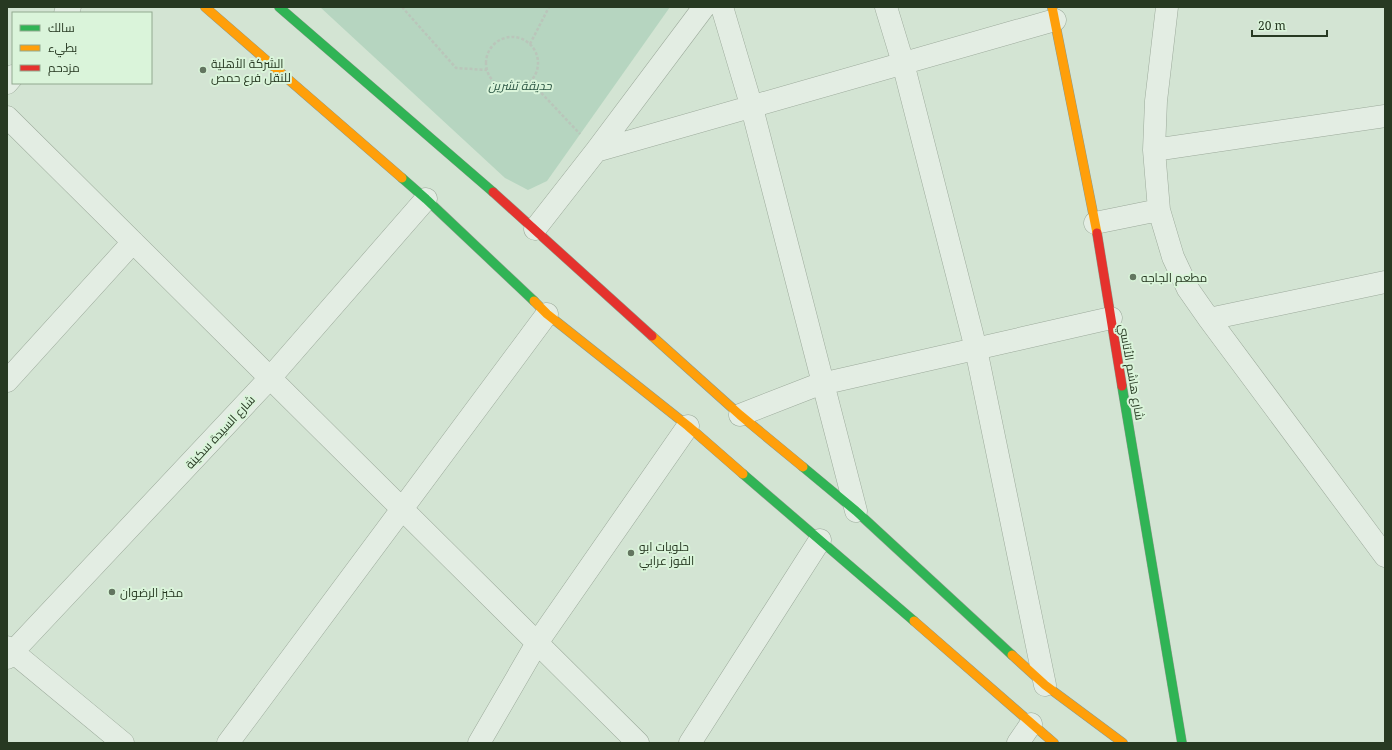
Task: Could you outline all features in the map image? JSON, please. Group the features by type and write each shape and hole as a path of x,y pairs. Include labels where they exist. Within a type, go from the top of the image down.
{"main road":[{"path":"205,7 426,199 547,314 688,426 1054,743"},
{"path":"279,7 535,229 740,415 856,511 1045,685 1123,743"},
{"name":"شارع هاشم الأتاسي","path":"1054,14 1095,223 1182,743"}],"street":[{"path":"535,229 596,151 704,7"},
{"path":"722,7 752,108 856,511"},
{"path":"886,7 903,63 976,349 1045,685"},
{"path":"1167,7 1156,101 1154,150 1159,210 1173,257 1188,289 1209,319 1385,556"},
{"path":"596,151 752,108 903,63 1054,14"},
{"path":"1154,150 1385,116"},
{"path":"7,117 638,743"},
{"name":"شارع السيدة سكينة","path":"9,652 270,378 426,199"},
{"path":"1095,223 1159,210"},
{"path":"7,381 133,242"},
{"path":"1209,319 1385,282"},
{"path":"228,743 547,314"},
{"path":"740,415 823,383 1111,318"},
{"path":"479,743 537,643 688,426"},
{"path":"690,743 820,540"},
{"path":"9,652 123,743"},
{"path":"1018,743 1031,724"}],"path":[{"path":"402,7 456,68 487,70"},
{"path":"530,44 549,7"},
{"path":"512,37 521,39 530,44 536,51 539,65 537,74 531,82 524,87 511,90 502,87 494,82 487,70 486,61 488,52 498,41 512,37"},
{"path":"531,82 596,151"}],"green space":[{"name":"حديقة تشرين","path":"320,7 670,7 547,181 528,190 505,178"}],"traffic: fast":[{"path":"279,7 493,192"},
{"path":"402,178 534,301"},
{"path":"1122,386 1182,743"},
{"path":"803,467 856,511 1012,655"},
{"path":"743,474 914,621"}],"traffic: slow":[{"path":"205,7 402,178"},
{"path":"1052,7 1097,233"},
{"path":"534,301 547,314 688,426 743,474"},
{"path":"652,336 740,415 803,467"},
{"path":"914,621 1054,743"},
{"path":"1012,655 1045,685 1123,743"}],"traffic: jam":[{"path":"493,192 652,336"},
{"path":"1097,233 1122,386"}],"place":[{"name":"الشركة الأهلية للنقل فرع حمص","path":"203,70"},
{"name":"مطعم الجاجه","path":"1133,277"},
{"name":"حلويات ابو الفوز عرابي","path":"631,553"},
{"name":"مخبز الرضوان","path":"112,592"}]}
